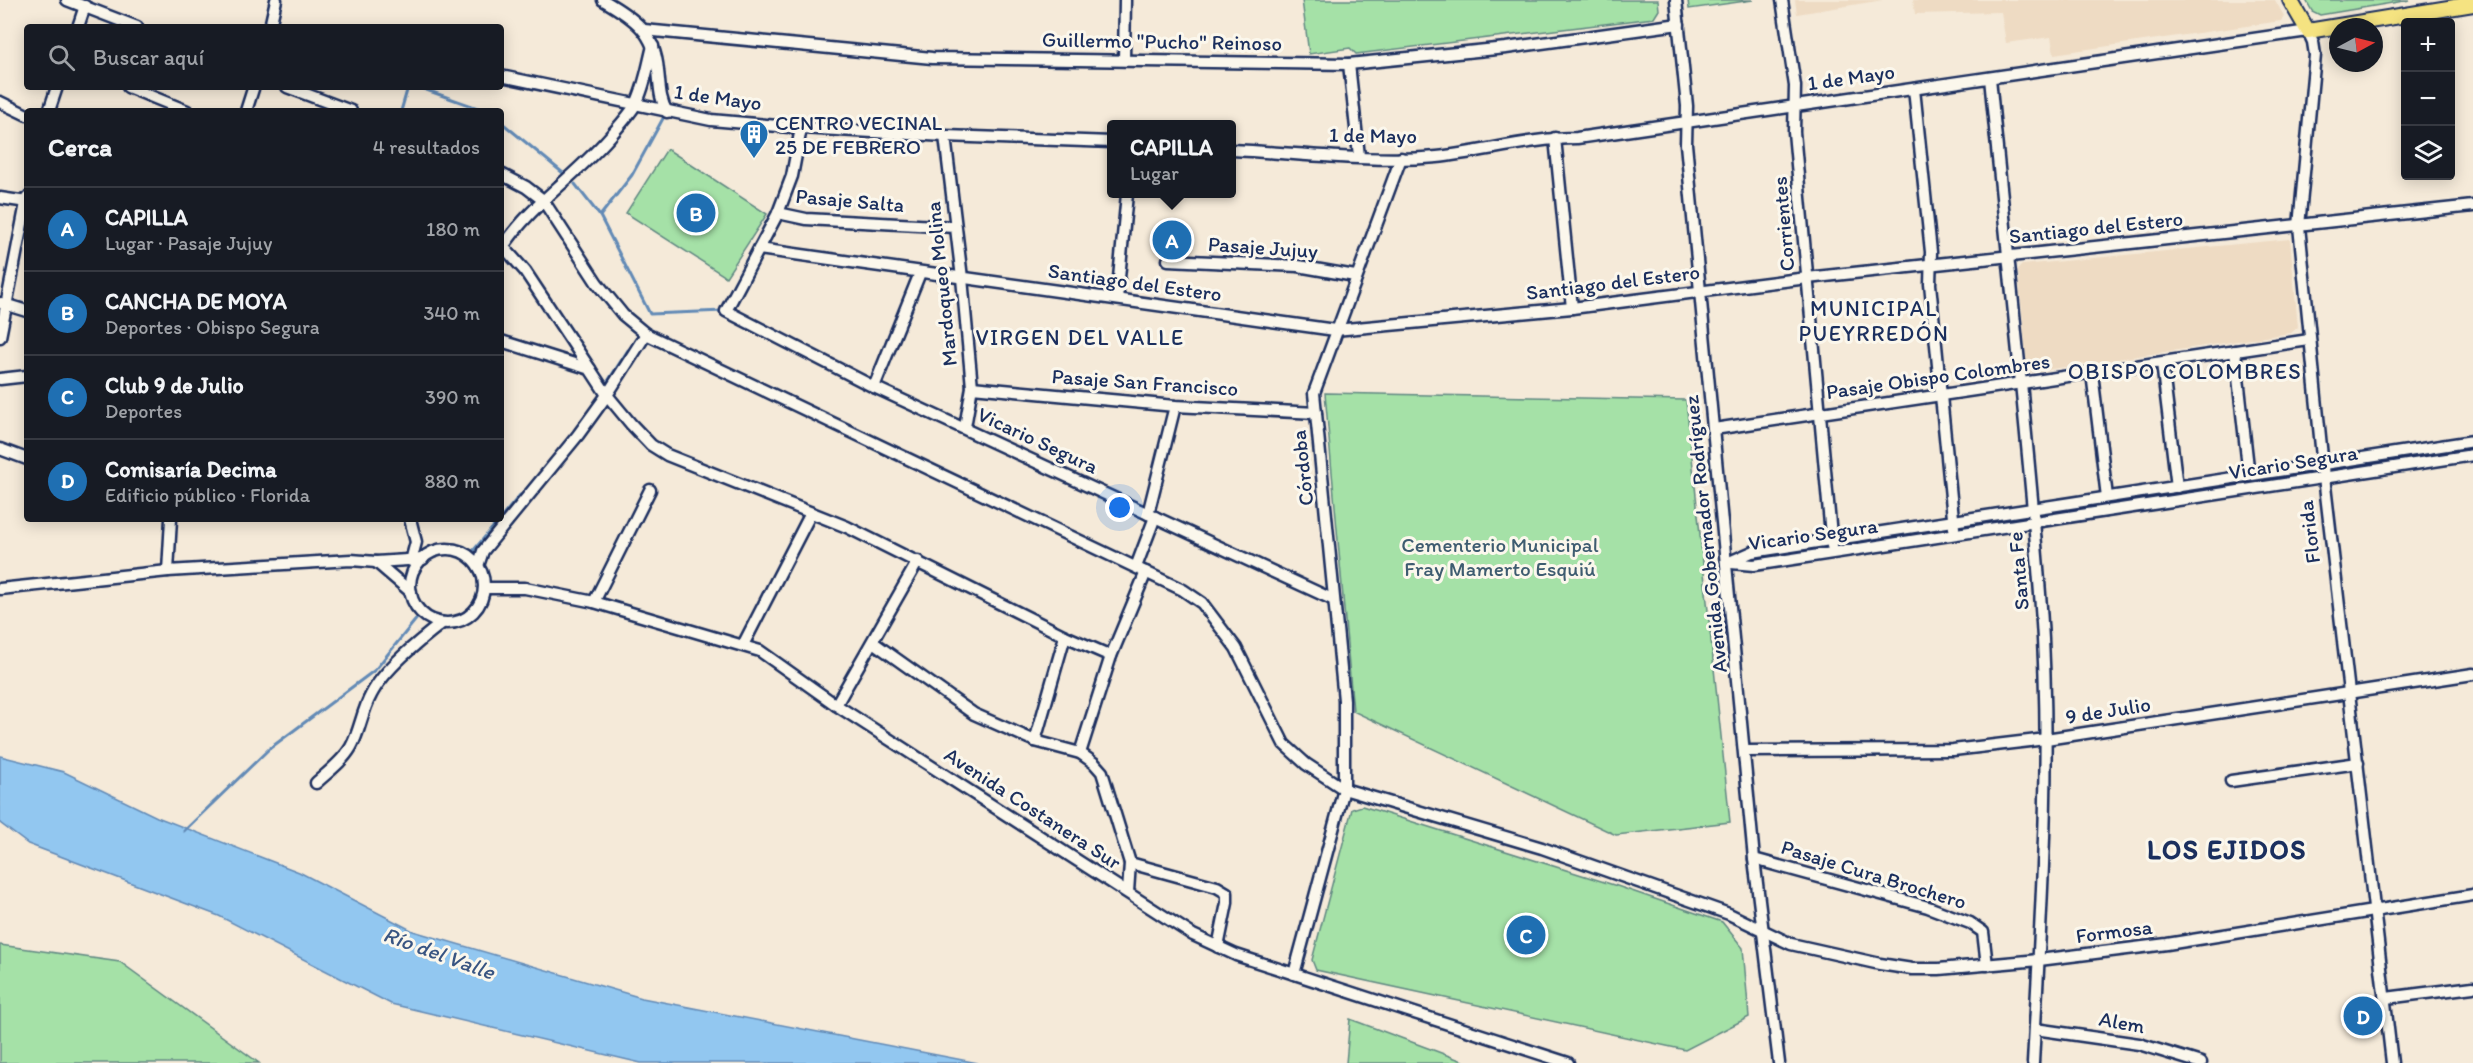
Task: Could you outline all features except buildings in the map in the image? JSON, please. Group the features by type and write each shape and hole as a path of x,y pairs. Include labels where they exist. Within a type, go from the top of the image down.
{"main road":[{"name":"Florida","path":"2290,0 2308,31"},
{"name":"1 de Mayo","path":"2308,31 2473,4"}],"street":[{"path":"67,0 130,24"},
{"path":"271,24 276,0"},
{"path":"603,0 638,22 644,30 653,46 657,60 660,96 667,112"},
{"path":"1124,60 1125,0"},
{"name":"Avenida Gobernador Rodríguez","path":"1676,0 1687,123 1686,144 1754,859 1779,1063"},
{"name":"Corrientes","path":"1782,0 1795,87 1794,132 1833,552"},
{"path":"79,24 85,6"},
{"name":"Guillermo \"Pucho\" Reinoso","path":"644,30 932,58 1348,64 1506,48 1679,24"},
{"name":"1 de Mayo","path":"1236,150 1401,158 1438,157 1555,138 1577,138 1687,123 2308,31"},
{"name":"Florida","path":"2308,31 2313,42 2314,55 2298,226 2324,477 2392,1063"},
{"path":"504,245 543,200 595,154 636,104 653,46"},
{"path":"1348,64 1359,156"},
{"name":"1 de Mayo","path":"504,77 711,120 801,128 945,136 1107,142"},
{"name":"Santa Fe","path":"1990,78 2041,608 2046,739 2039,960 2033,1063"},
{"path":"1914,89 1931,252 1930,266 1941,396 1955,534"},
{"path":"50,108 56,90"},
{"path":"135,90 180,108"},
{"path":"247,108 253,90"},
{"path":"295,90 343,108"},
{"path":"0,102 24,114"},
{"path":"759,249 778,213 792,176 801,128"},
{"name":"Mardoqueo Molina","path":"945,136 972,387 965,428"},
{"path":"1555,138 1572,308"},
{"name":"Córdoba","path":"1294,974 1344,789 1344,700 1314,393 1335,330 1401,158"},
{"path":"504,176 526,187 543,200"},
{"path":"0,198 24,201"},
{"path":"1117,299 1127,198"},
{"name":"Formosa","path":"543,200 597,283 623,315 646,334 1183,590 1202,603 1236,648 1284,744 1306,765 1344,789 1542,848 1729,914 1791,944 1890,966 1930,969 2039,960 2167,944 2473,895"},
{"name":"Santiago del Estero","path":"759,249 1335,330 1572,308 1807,278 2473,206"},
{"name":"Pasaje Salta","path":"778,213 806,219 955,227"},
{"path":"0,337 3,304 24,214"},
{"path":"504,249 515,258 557,317 607,395 651,446 667,455 811,513 918,561 1065,636 1111,656"},
{"name":"Vicario Segura","path":"759,249 726,311 874,387 1334,600"},
{"name":"Pasaje Jujuy","path":"1168,260 1298,266 1355,276"},
{"path":"874,387 920,273"},
{"path":"3,304 24,310"},
{"path":"477,566 483,551 578,435 646,334"},
{"name":"Pasaje Obispo Colombres","path":"1714,429 2309,340"},
{"path":"504,342 590,369"},
{"path":"2235,351 2249,476"},
{"path":"2162,363 2177,487"},
{"path":"2092,373 2107,497"},
{"path":"0,379 24,376"},
{"name":"Pasaje San Francisco","path":"972,387 1175,406 1316,413"},
{"path":"1080,753 1141,570 1175,406"},
{"name":"Vicario Segura","path":"1727,563 1752,552 2473,441"},
{"path":"0,449 24,458"},
{"name":"Vicario Segura","path":"1727,563 1754,565 2473,454"},
{"path":"594,602 650,490"},
{"path":"743,645 811,513"},
{"path":"168,571 171,522"},
{"path":"411,522 416,542 411,561"},
{"path":"0,589 168,571 351,560 411,561 423,559 437,551 452,550 466,555 477,566 484,588 480,603 471,615 457,622 434,621 421,612 411,592 376,562"},
{"path":"411,592 414,570 423,559"},
{"path":"836,705 874,642 892,604 918,561"},
{"name":"Avenida Costanera Sur","path":"484,588 525,588 594,602 743,645 765,655 836,705 1193,935 1236,955 1568,1063"},
{"path":"316,783 345,757 352,746 370,695 378,683 419,641 442,623"},
{"path":"1035,741 1065,636"},
{"path":"874,642 974,714 1035,741 1080,753 1094,763 1102,772 1130,863 1128,892"},
{"name":"9 de Julio","path":"1745,752 1953,750 2046,739 2473,674"},
{"path":"2231,781 2358,763"},
{"name":"Pasaje Cura Brochero","path":"1754,859 1928,907 1970,923 1983,932 1987,965"},
{"path":"1130,863 1217,887 1227,893 1218,947"},
{"path":"2386,998 2473,987"},
{"name":"Alem","path":"2035,1029 2120,1040 2201,1063"}],"shaded area":[{"path":"1795,0 1883,0 1797,14"},
{"path":"1913,0 2275,0 2284,16 2281,21 2054,54 2051,37 2006,43 2001,12 1915,14"},
{"path":"2290,239 2298,327 2291,333 2032,372 2027,368 2018,269 2022,265"}],"green space":[{"path":"1302,0 1658,0 1659,10 1654,18 1356,54 1350,48 1309,54"},
{"path":"1688,0 1753,0 1689,9"},
{"path":"2306,0 2410,0 2320,15 2312,11"},
{"path":"667,149 767,214 726,277 626,213"},
{"name":"Cementerio Municipal Fray Mamerto Esquiú","path":"1325,393 1686,400 1730,822 1616,835 1353,711"},
{"path":"1362,806 1617,886 1722,922 1743,948 1749,1017 1685,1050 1316,970 1312,960 1352,809"},
{"path":"0,945 120,962 259,1063 0,1063"},
{"path":"1350,1019 1468,1063 1346,1063"}],"water":[{"name":"Río del Valle","path":"0,756 64,772 157,817 299,872 413,931 642,998 978,1063 641,1063 391,1004 219,916 28,844 0,823"}],"waterway":[{"path":"402,108 407,90"},
{"path":"426,90 478,108"},
{"path":"600,216 632,175 666,113"},
{"path":"504,124 563,173"},
{"path":"575,184 600,216 650,314 724,311"},
{"path":"608,381 628,350"},
{"path":"504,514 520,495"},
{"path":"473,551 497,522"},
{"path":"184,831 269,749 375,670 418,617"}],"place":[{"name":"CENTRO VECINAL 25 DE FEBRERO","path":"754,160"},
{"name":"CANCHA DE MOYA","path":"696,213"},
{"name":"CAPILLA","path":"1172,240"},
{"name":"Club 9 de Julio","path":"1526,935"},
{"name":"Comisaría Decima","path":"2363,1016"}],"district":[{"name":"MUNICIPAL PUEYRREDÓN","path":"1874,320"},
{"name":"VIRGEN DEL VALLE","path":"1080,337"},
{"name":"OBISPO COLOMBRES","path":"2185,371"},
{"name":"LOS EJIDOS","path":"2227,849"}]}
